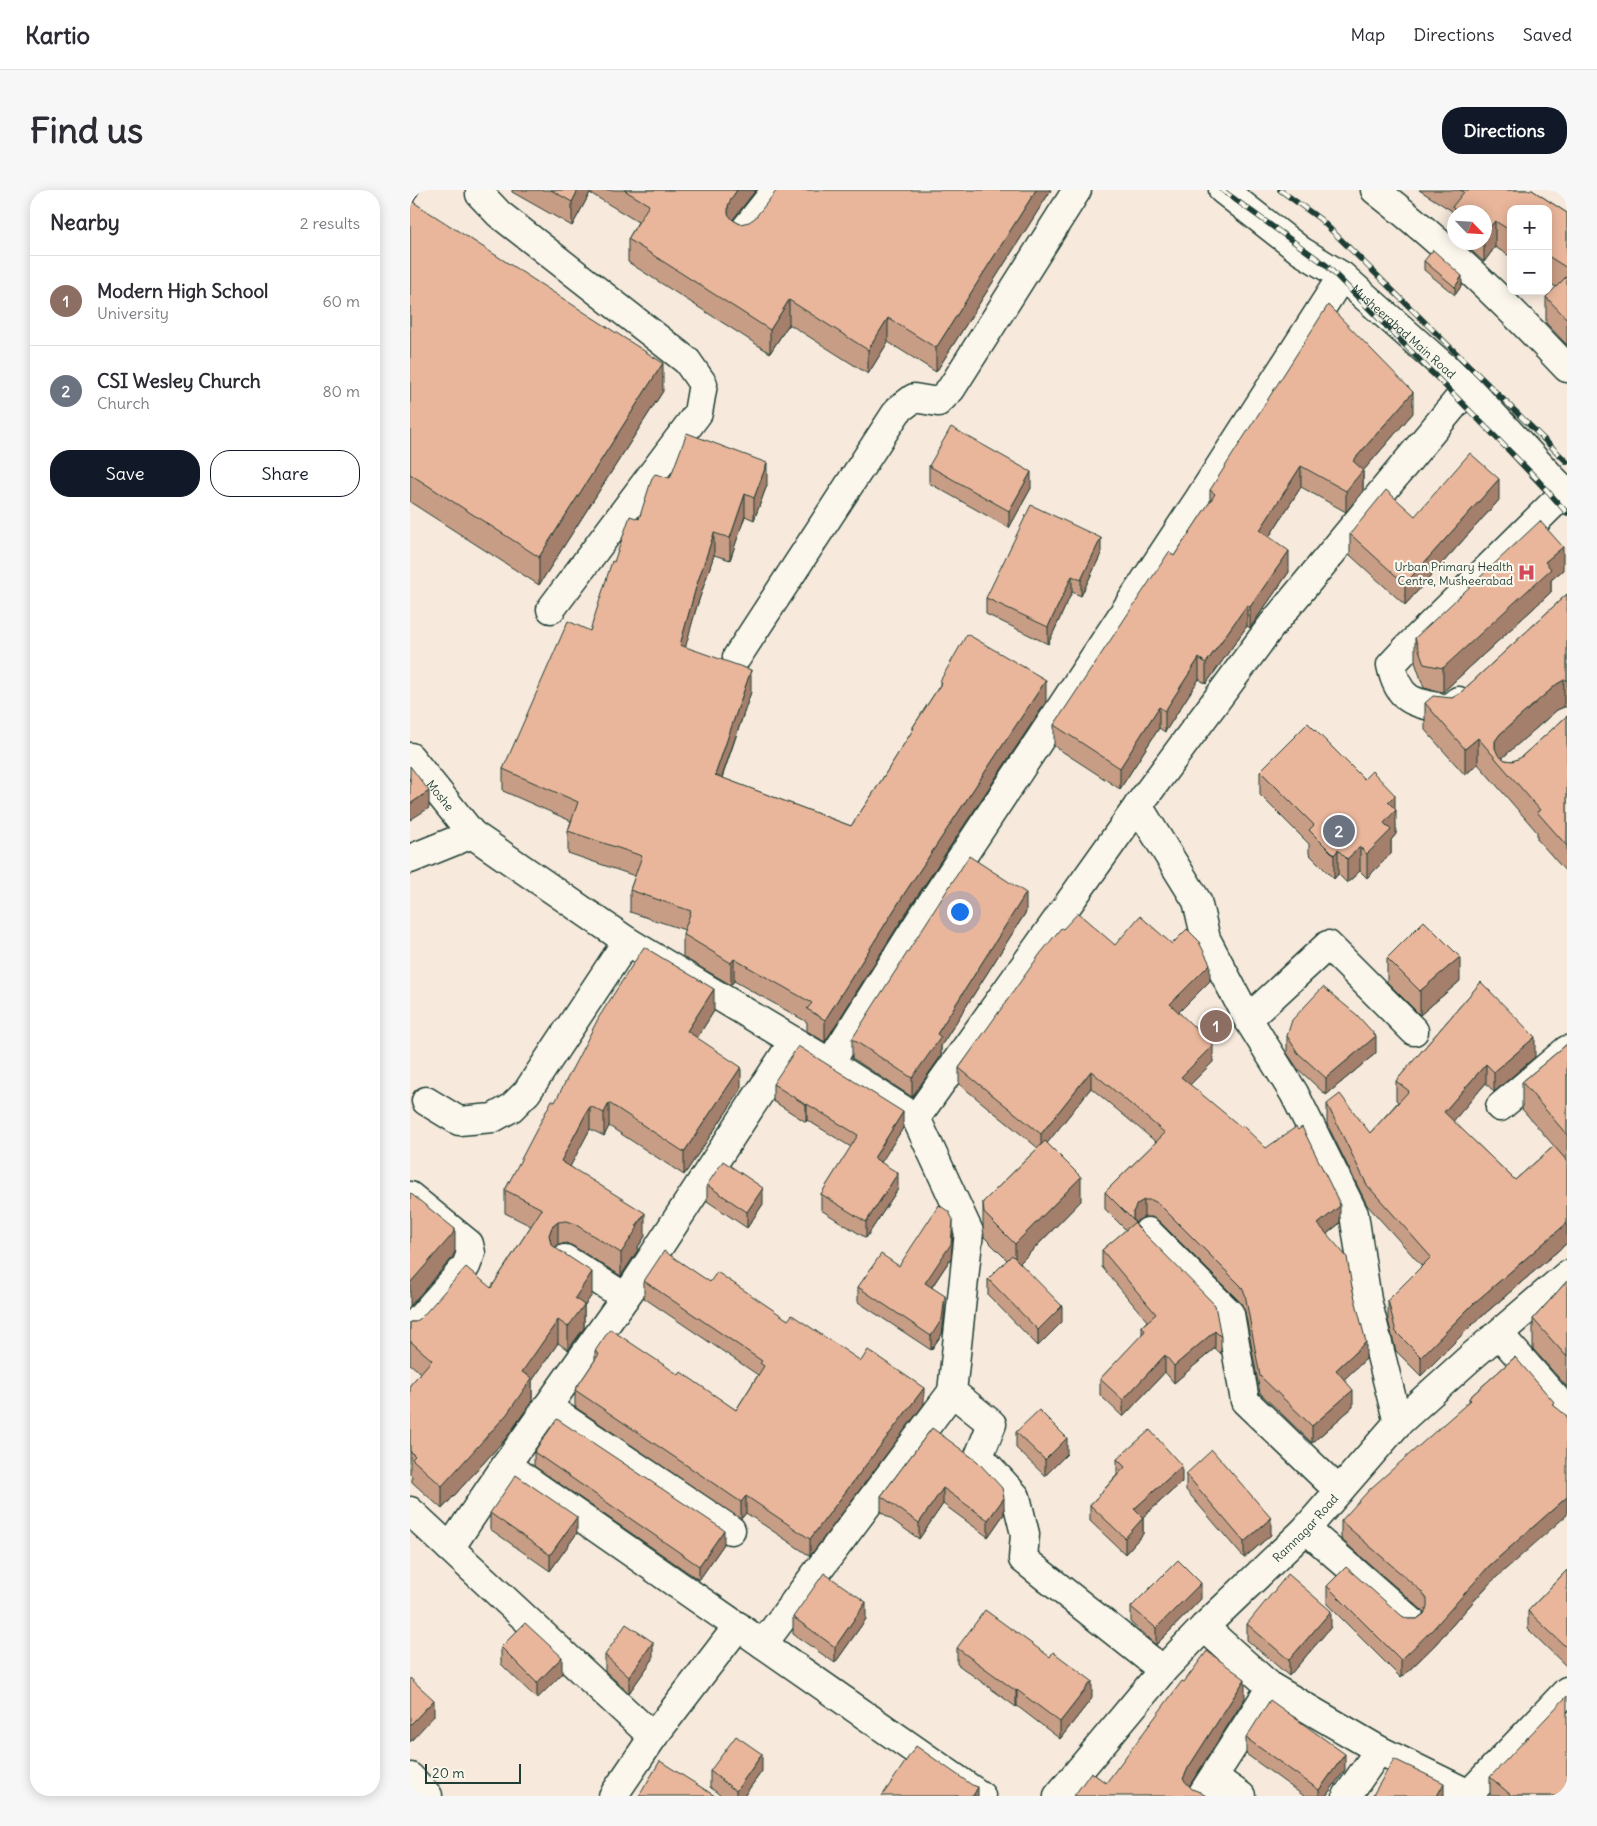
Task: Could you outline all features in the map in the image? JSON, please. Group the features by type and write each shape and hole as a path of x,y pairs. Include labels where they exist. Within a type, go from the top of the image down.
{"street":[{"path":"480,190 480,194 499,214 686,360 703,384 698,414 551,609"},
{"path":"743,232 776,190"},
{"path":"736,657 898,410 914,398 938,402 951,389 1076,190"},
{"name":"Musheerabad Main Road","path":"1223,190 1301,251 1342,276 1468,388 1566,493"},
{"path":"1375,190 1401,210 1514,311 1567,368"},
{"path":"830,1064 919,922 1204,491 1342,276"},
{"path":"763,1644 952,1392 969,1232 916,1118 1138,806 1272,626 1468,388"},
{"path":"1476,683 1448,709 1416,704 1401,693 1394,679 1391,666 1405,650 1566,493"},
{"name":"Moshe","path":"410,757 472,834 627,941 916,1118"},
{"path":"1138,806 1197,901 1206,939 1248,1019 1294,1093 1354,1214 1367,1300 1398,1423"},
{"path":"410,859 472,834"},
{"path":"426,1101 459,1121 493,1118 511,1108 527,1092 627,941"},
{"path":"1248,1019 1328,945 1414,1031"},
{"path":"450,1548 506,1465 625,1297 793,1042"},
{"path":"1500,1107 1567,1050"},
{"path":"410,1196 469,1244 471,1253 466,1266 410,1330"},
{"path":"1148,1232 1230,1314 1245,1401 1339,1492"},
{"path":"565,1259 625,1297"},
{"name":"Ramnagar Road","path":"1058,1796 1164,1670 1204,1628 1306,1530 1398,1423 1567,1275"},
{"path":"1499,1334 1567,1411"},
{"path":"952,1392 992,1424 979,1456 1016,1497 1025,1534 1024,1559 1164,1670"},
{"path":"547,1407 730,1530"},
{"path":"506,1465 980,1796"},
{"path":"410,1511 653,1737"},
{"path":"1306,1530 1412,1622"},
{"path":"613,1796 653,1737 738,1626"},
{"path":"1204,1628 1271,1687 1378,1750 1470,1795 1567,1691"},
{"path":"1240,1796 1208,1787 1271,1687"},
{"path":"1347,1796 1378,1750"},
{"path":"410,1777 428,1796"}],"building":[{"path":"551,190 578,190 572,202"},
{"path":"624,190 737,190 728,206 728,214 740,224 755,218 777,190 1036,190 936,348 888,318 868,350 789,300 770,330 628,239 649,205"},
{"path":"1460,190 1532,190 1567,213 1567,268 1552,259 1552,205 1507,205 1507,228 1495,221 1492,225 1492,205 1454,205 1464,192"},
{"path":"410,200 663,363 539,557 410,474"},
{"path":"1433,250 1462,276 1455,287 1424,261"},
{"path":"1567,276 1567,319 1546,297 1552,295 1552,291"},
{"path":"1328,305 1413,392 1353,461 1363,470 1346,491 1301,466 1260,530 1289,551 1250,607 1247,605 1206,663 1199,658 1165,711 1159,707 1120,768 1054,725 1169,552 1174,556 1215,494 1210,490"},
{"path":"951,427 1031,472 1009,511 929,466"},
{"path":"687,433 767,463 754,498 745,494 730,538 714,533 696,587 680,645 751,670 715,775 851,826 942,682 940,681 967,634 1046,680 906,891 825,1020 807,1009 812,1003 734,959 731,963 683,934 691,911 630,890 642,856 568,831 578,802 503,769 568,621 590,631 612,561 614,562 630,516 639,519 655,474 670,478"},
{"path":"1470,453 1499,479 1405,584 1350,534 1386,490 1415,516"},
{"path":"1031,505 1101,538 1081,580 1072,576 1048,627 986,598"},
{"path":"1540,521 1563,547 1545,562 1551,569 1443,668 1424,664 1415,638"},
{"path":"1567,594 1567,680 1557,684 1500,734 1495,741 1495,748 1498,755 1505,760 1513,761 1520,758 1567,716 1567,846 1537,812 1540,810 1478,738 1465,749 1425,703 1433,696 1452,698 1459,694"},
{"path":"1308,723 1364,779 1372,771 1395,795 1388,802 1396,810 1384,823 1391,830 1367,854 1360,847 1347,859 1338,850 1334,855 1309,830 1314,825 1260,771"},
{"path":"410,766 429,791 410,804"},
{"path":"969,856 1026,893 937,1034 941,1037 912,1078 852,1039"},
{"path":"1078,913 1115,945 1140,916 1172,944 1187,929 1198,940 1210,964 1170,1004 1213,1045 1181,1077 1241,1127 1243,1126 1266,1148 1296,1127 1298,1130 1302,1127 1339,1202 1340,1206 1318,1224 1347,1257 1352,1287 1366,1342 1336,1370 1353,1390 1312,1426 1260,1376 1245,1294 1241,1286 1159,1204 1152,1200 1144,1200 1137,1204 1133,1212 1133,1220 1105,1192 1165,1133 1091,1071 1041,1134 959,1068 1040,954 1061,928 1063,929"},
{"path":"1424,921 1460,957 1420,991 1387,958"},
{"path":"644,947 714,989 687,1031 741,1067 684,1152 609,1103 604,1113 590,1106 561,1161 645,1213 621,1253 573,1223 566,1221 558,1222 552,1227 549,1235 551,1244 592,1272 575,1298 584,1305 568,1327 558,1320 522,1372 532,1378 507,1414 442,1486 412,1459 415,1456 410,1451 410,1385 432,1360 410,1341 410,1322 415,1322 421,1318 466,1267 491,1288 542,1209 505,1190 552,1100 555,1102 599,1017"},
{"path":"1481,982 1535,1037 1494,1072 1486,1064 1444,1112 1515,1180 1554,1146 1567,1161 1567,1223 1473,1304 1421,1357 1396,1332 1388,1300 1431,1257 1367,1185 1327,1104 1340,1094 1370,1133 1409,1091 1396,1081"},
{"path":"1323,987 1357,1015 1376,1036 1326,1078 1298,1053 1287,1036 1292,1020"},
{"path":"1567,1044 1567,1135 1522,1082"},
{"path":"798,1046 903,1112 874,1158 898,1173 866,1222 821,1194 858,1135 773,1084"},
{"path":"1045,1141 1081,1177 1015,1244 984,1213 983,1202"},
{"path":"723,1161 763,1188 747,1212 707,1185"},
{"path":"410,1193 455,1229 452,1235 410,1283"},
{"path":"939,1205 949,1212 953,1220 951,1244 925,1283 945,1296 942,1319 931,1336 858,1287 881,1254 899,1266"},
{"path":"1135,1222 1215,1305 1221,1337 1215,1331 1174,1366 1165,1355 1123,1400 1100,1379 1145,1331 1142,1326 1156,1314 1102,1250"},
{"path":"664,1251 710,1282 717,1272 788,1320 792,1315 861,1361 868,1350 924,1388 810,1539 746,1496 741,1502 575,1390 599,1354 595,1351 610,1329 679,1375 681,1372 736,1410 764,1366 760,1363 762,1361 644,1281"},
{"path":"1012,1255 1062,1306 1038,1330 988,1279"},
{"path":"1567,1281 1567,1357 1533,1319"},
{"path":"1515,1357 1554,1402 1552,1404 1567,1416 1567,1497 1489,1566 1433,1629 1401,1660 1327,1586 1346,1567 1402,1616 1408,1619 1417,1619 1424,1614 1427,1607 1427,1599 1422,1592 1341,1521 1370,1489 1471,1400 1469,1398"},
{"path":"1039,1410 1067,1438 1045,1460 1016,1432"},
{"path":"557,1419 724,1530 699,1566 534,1452"},
{"path":"932,1428 977,1461 1002,1488 1004,1498 988,1520 943,1488 919,1523 881,1496"},
{"path":"1150,1430 1182,1466 1134,1509 1143,1518 1125,1538 1090,1505 1125,1467 1117,1459"},
{"path":"1212,1450 1271,1518 1244,1542 1186,1474"},
{"path":"516,1475 577,1517 550,1555 490,1513"},
{"path":"1178,1560 1201,1583 1156,1628 1131,1607"},
{"path":"1567,1570 1567,1648 1528,1611"},
{"path":"824,1573 866,1602 835,1647 793,1617"},
{"path":"1288,1574 1331,1611 1289,1660 1247,1624"},
{"path":"985,1610 1050,1657 1053,1652 1092,1681 1060,1722 957,1648"},
{"path":"525,1623 562,1657 537,1683 501,1647"},
{"path":"626,1624 653,1642 629,1677 605,1655"},
{"path":"1207,1651 1245,1679 1188,1768 1183,1779 1192,1789 1206,1796 1074,1796 1091,1772 1106,1783 1182,1681 1184,1682"},
{"path":"410,1678 434,1700 410,1725"},
{"path":"1567,1696 1567,1796 1512,1796 1490,1777"},
{"path":"1270,1700 1345,1754 1319,1790 1246,1738"},
{"path":"736,1736 762,1754 736,1791 710,1771"},
{"path":"916,1746 972,1785 978,1787 973,1796 882,1796"},
{"path":"1394,1759 1444,1783 1437,1796 1373,1795"},
{"path":"660,1761 715,1796 639,1796"}],"railway":[{"path":"1222,190 1326,265 1537,479 1567,513"},
{"path":"1280,190 1320,219 1567,462"}],"place":[{"name":"Urban Primary Health Centre, Musheerabad","path":"1527,573"},
{"name":"CSI Wesley Church","path":"1339,831"},
{"name":"Modern High School","path":"1216,1026"}]}
